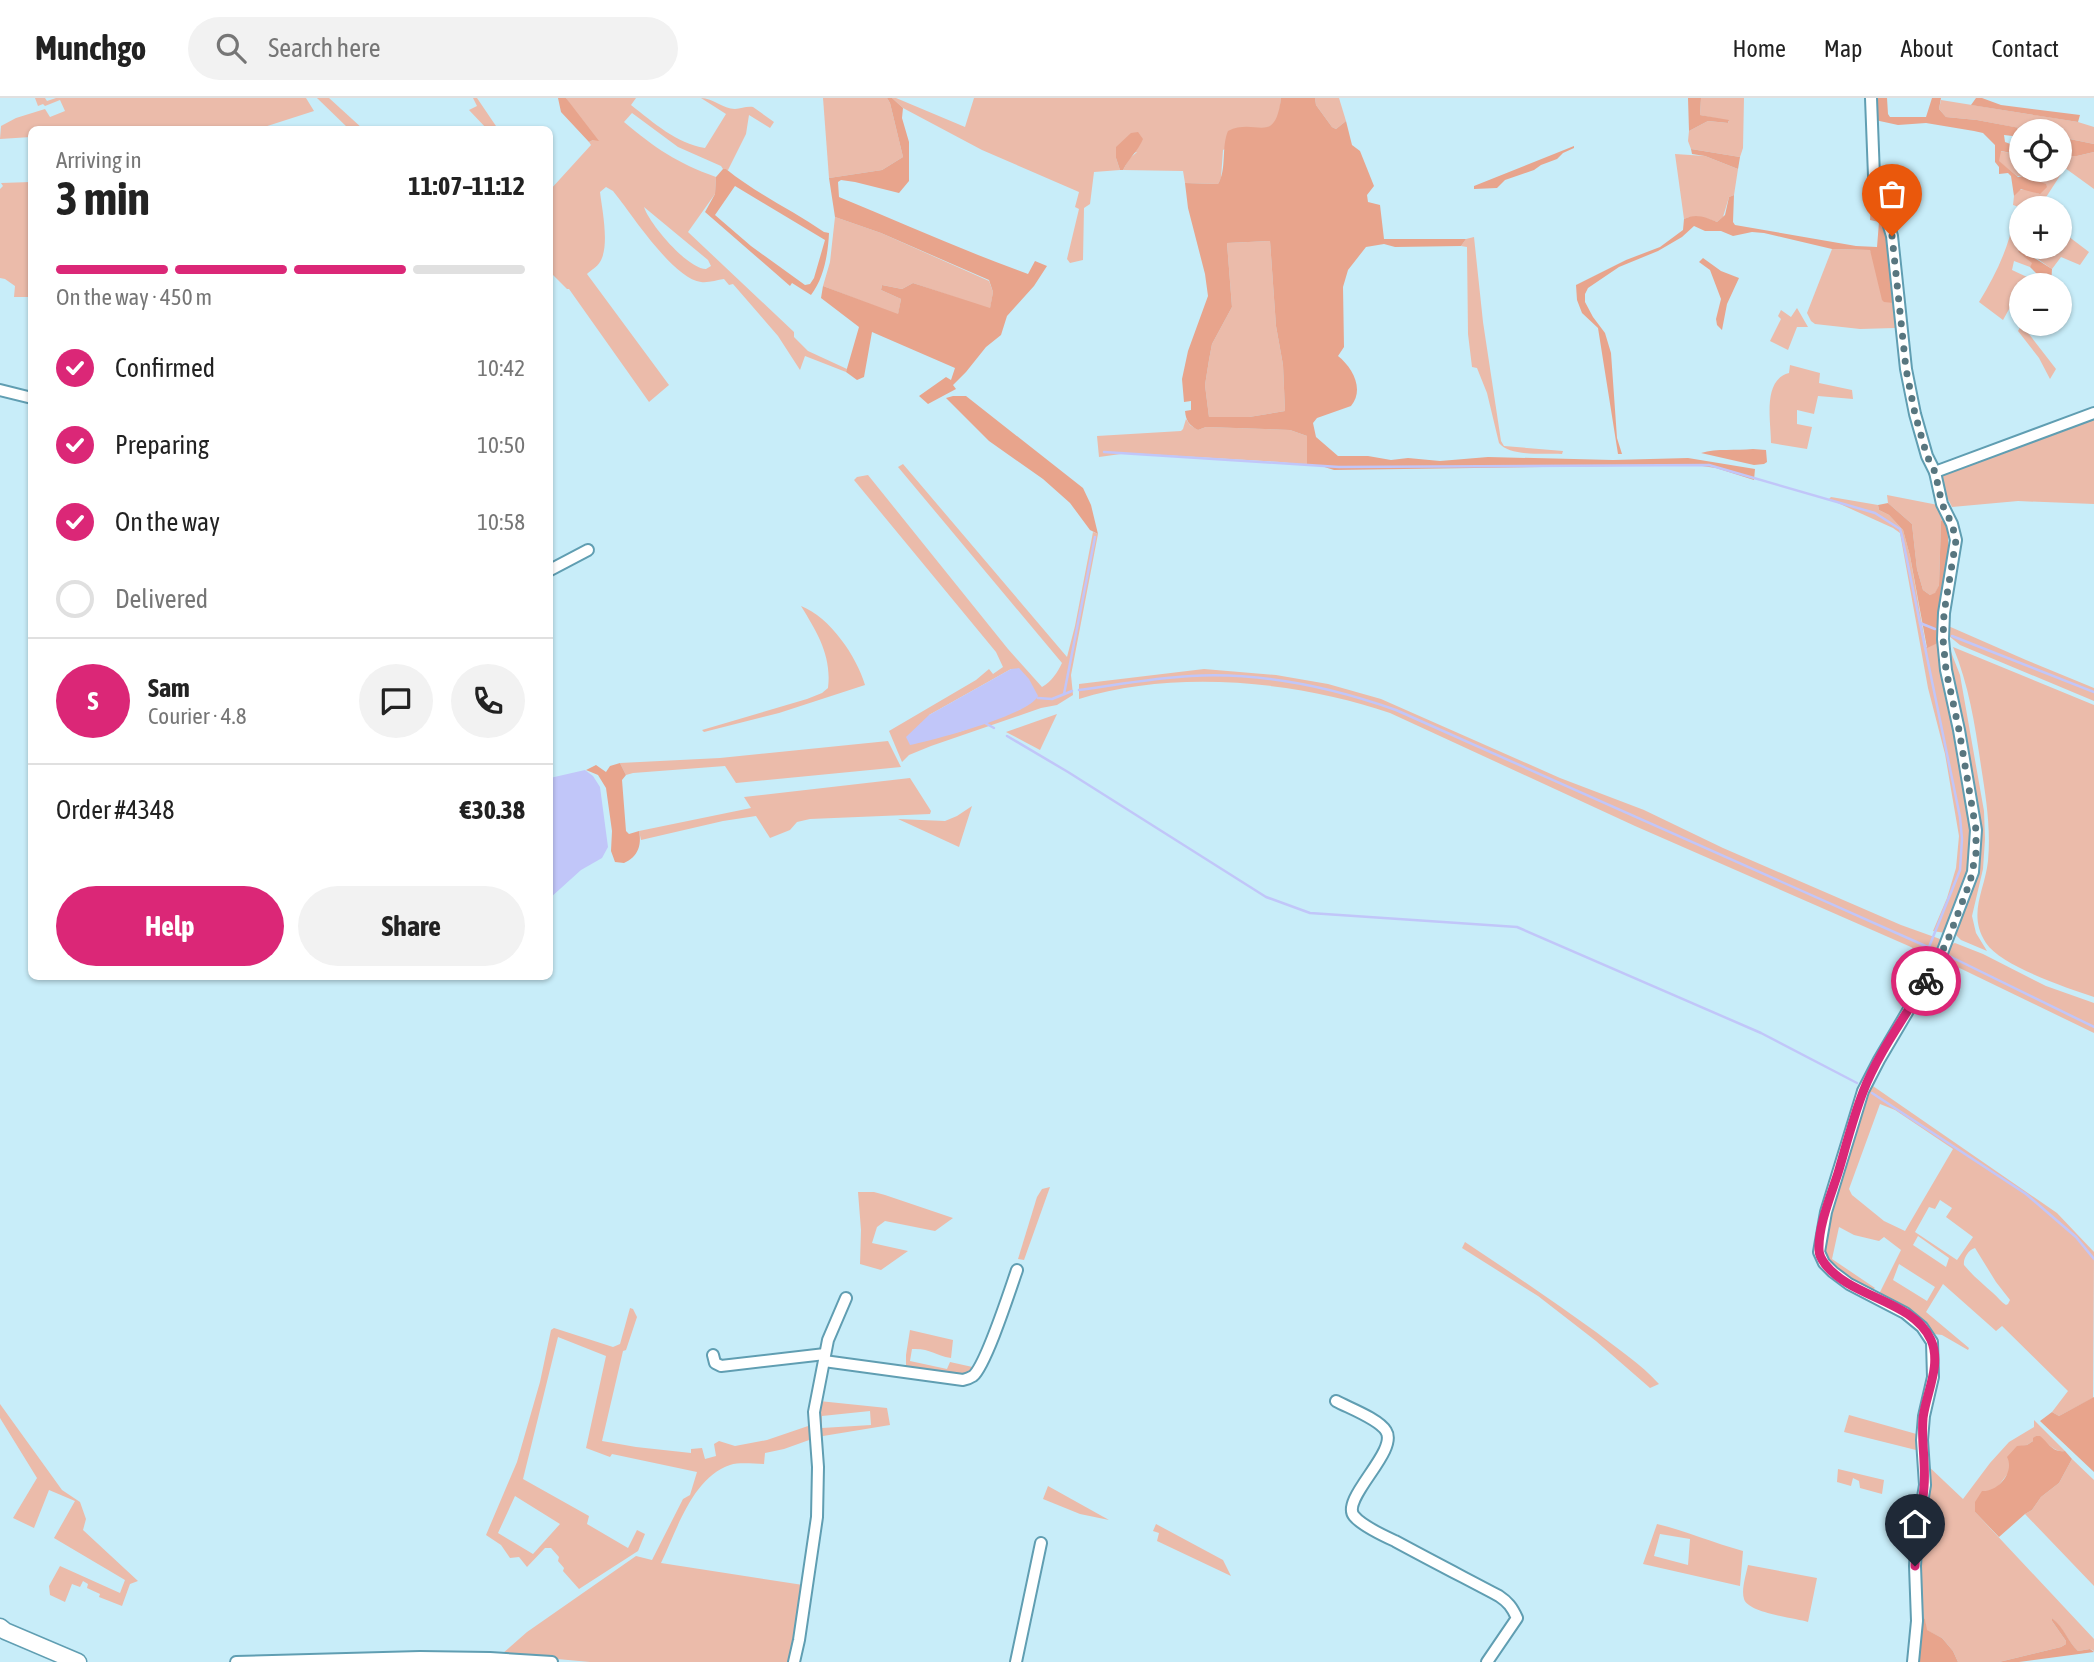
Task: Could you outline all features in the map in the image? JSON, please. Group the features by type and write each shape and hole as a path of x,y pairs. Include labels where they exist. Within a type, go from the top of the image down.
{"street":[{"path":"1871,98 1874,176 1892,236 1906,369 1927,456 1935,472 1942,504 1956,540 1944,613 1943,639 1946,670 1976,830 1973,872 1942,953 1863,1091 1826,1212 1819,1252 1824,1263 1833,1272 1849,1284 1905,1313 1922,1327 1932,1342 1933,1377 1924,1416 1922,1440 1924,1485 1917,1533 1917,1621 1913,1662"},
{"path":"0,390 28,397"},
{"path":"1935,472 2094,413"},
{"path":"553,568 588,550"},
{"path":"713,1355 715,1363 721,1366 824,1357 963,1380 972,1377 979,1369 1017,1270"},
{"path":"794,1662 817,1517 818,1466 814,1412 828,1340 846,1298"},
{"path":"1336,1401 1372,1420 1385,1429 1388,1435 1382,1455 1355,1499 1352,1510 1354,1516 1375,1531 1499,1596 1513,1609 1517,1618 1487,1662"},
{"path":"1016,1662 1041,1542"},
{"path":"0,1627 78,1662"},
{"path":"236,1662 420,1657 552,1662"}],"shaded area":[{"path":"35,98 45,98 47,101 56,98 306,98 314,111 267,126 28,126 28,137 0,139 1,126 16,118 45,109 50,117 65,111 60,100 38,106"},
{"path":"317,98 329,98 360,126 346,126"},
{"path":"473,98 477,98 496,126 484,126 469,110 477,106"},
{"path":"558,98 566,98 599,141 589,142 561,112"},
{"path":"566,98 636,98 631,105 657,125 684,142 705,148 726,114 701,98 731,109 753,107 774,122 770,128 749,115 746,134 728,170 678,147 632,113 624,122 667,154 716,177 715,194 688,232 794,332 794,337 808,351 847,369 846,372 805,356 800,370 778,336 733,284 729,285 724,279 701,282 680,271 657,248 613,191 606,187 600,192 604,227 603,255 599,264 587,274 669,385 649,402 569,289 553,275 553,187 591,145 589,142 593,140","holes":["644,207 708,260 711,266 706,269 698,267 680,254 662,235"]},
{"path":"823,98 887,98 903,157 882,170 829,178"},
{"path":"887,98 892,98 903,108 902,118 909,142 909,181 899,193 841,180 838,182 839,197 1028,274 1035,261 1047,266 1034,286 1007,316 1001,335 986,347 953,385 956,389 928,404 919,396 946,377 951,380 955,368 872,332 864,377 857,380 846,372 859,327 821,298 823,286 898,314 901,299 881,290 882,285 902,289 913,283 990,308 993,292 989,280 881,233 835,217 829,178 882,170 903,157"},
{"path":"892,98 965,127 974,98 1281,98 1276,123 1223,150 1218,184 1185,183 1183,171 1123,170 1137,152 1116,158 1120,170 1094,172 1090,204 1084,208 1083,260 1070,263 1067,259 1079,209 1075,207 1079,192 982,150 903,108"},
{"path":"1281,98 1315,98 1316,105 1332,127 1336,129 1346,121 1352,145 1360,151 1374,186 1367,195 1368,202 1380,205 1384,239 1466,239 1461,246 1395,247 1384,244 1366,247 1348,270 1343,287 1344,347 1338,356 1352,372 1357,393 1351,406 1317,418 1313,423 1316,437 1338,456 1440,461 1488,457 1613,460 1688,458 1755,469 1754,480 1716,468 1695,465 1334,470 1307,465 1307,436 1290,430 1206,427 1198,430 1192,426 1185,414 1185,411 1191,410 1191,401 1184,402 1182,379 1188,351 1208,296 1185,183 1218,184 1228,131 1269,126 1278,113","holes":["1270,241 1276,326 1283,365 1285,411 1249,417 1209,417 1205,385 1212,344 1232,307 1227,243"]},
{"path":"1315,98 1339,98 1346,121 1336,129 1332,127 1316,105"},
{"path":"1688,98 1701,98 1700,115 1729,120 1728,123 1708,121 1689,131"},
{"path":"1701,98 1744,98 1743,148 1740,157 1691,149 1689,131 1708,121 1729,121 1700,115"},
{"path":"1874,98 1887,98 1890,117 1926,117 1932,98 1941,98 1939,109 1946,117 2009,126 2009,136 2004,135 2005,142 2009,144 2009,153 2001,151 1999,161 2009,169 2009,174 1999,174 1999,167 1995,162 1995,145 1983,133 1926,123 1898,125 1875,120"},
{"path":"1976,98 1982,98 2001,105 2080,115 2078,122 1971,105"},
{"path":"1941,100 2059,119 2009,119 2009,126 1946,117 1939,109"},
{"path":"2072,121 2094,127 2094,144 2072,139"},
{"path":"1138,132 1143,139 1123,170 1120,170 1116,147 1131,133"},
{"path":"2072,139 2094,144 2094,152 2072,156"},
{"path":"1574,146 1557,159 1505,180 1497,188 1474,189 1474,186"},
{"path":"1691,149 1740,157 1738,169 1705,156 1692,154"},
{"path":"2000,151 2009,153 2009,170 1998,161"},
{"path":"2094,152 2094,189 2072,173 2072,156"},
{"path":"1675,154 1705,156 1738,169 1734,195 1729,197 1723,217 1717,222 1696,217 1684,219"},
{"path":"726,169 762,194 829,233 824,266 811,295 792,283 790,286 705,212 715,194 716,177","holes":["735,186 825,240 814,278 810,284 805,285 751,246 715,215"]},
{"path":"28,182 28,297 14,297 15,286 0,278 1,183"},
{"path":"2012,182 2040,182 2047,187 2040,194 2021,189 2014,196"},
{"path":"2029,182 2056,182 2047,196 2014,196 2018,190 2026,189 2040,194"},
{"path":"1734,195 1735,225 1856,246 1877,247 1879,222 1870,220 1871,201 1877,200 1889,239 1894,303 1882,300 1870,250 1832,249 1764,233 1752,232 1733,236 1721,231 1705,231 1694,226 1682,237 1658,251 1619,267 1588,288 1585,294 1585,302 1605,333 1611,353 1617,438 1622,454 1618,454 1598,328 1582,313 1577,300 1576,285 1626,260 1660,247 1683,230 1684,219 1688,217 1704,217 1717,222 1725,215 1729,197"},
{"path":"835,217 881,233 989,281 993,292 990,309 913,283 902,289 882,285 881,290 901,299 898,315 823,286 830,262"},
{"path":"1474,237 1483,322 1501,441 1504,446 1563,451 1562,454 1519,452 1504,447 1499,443 1487,393 1477,368 1472,367 1468,334 1467,247 1461,246 1466,239"},
{"path":"2072,239 2089,252 2080,265 2066,259 2072,259"},
{"path":"2009,240 2009,259 2028,259 2033,263 2030,267 2014,261 2012,270 2018,273 2009,273 2009,309 2003,320 1979,302"},
{"path":"1270,241 1285,411 1249,417 1209,417 1205,385 1212,344 1232,307 1227,243"},
{"path":"1832,249 1870,250 1894,303 1898,325 1895,328 1860,329 1815,324 1811,321 1807,313"},
{"path":"1703,258 1721,271 1739,278 1727,304 1722,330 1716,319 1721,299 1710,270 1699,262"},
{"path":"2027,259 2036,259 2052,269 2052,273 2036,273 2030,267 2032,263"},
{"path":"2038,259 2060,259 2052,269"},
{"path":"1797,308 1808,327 1797,327 1788,350 1770,341 1781,319 1778,316 1781,310 1791,317"},
{"path":"2022,336 2030,336 2056,369 2050,379 2039,358"},
{"path":"1790,365 1820,373 1819,383 1852,390 1853,399 1818,396 1814,414 1797,410 1797,424 1812,427 1807,449 1771,443 1771,392 1780,377 1789,373"},
{"path":"966,396 1083,488 1091,505 1098,534 1090,530 1070,503 1043,479 989,441 946,398"},
{"path":"2094,417 2094,504 2018,501 1952,507 1942,487 1940,475"},
{"path":"1186,419 1198,430 1206,427 1290,430 1307,436 1307,465 1128,453 1099,457 1097,436 1181,431"},
{"path":"1766,450 1767,462 1754,465 1701,453 1713,451"},
{"path":"903,464 1067,657 1093,532 1098,534 1071,675 1073,695 1057,705 931,746 909,755 902,762 889,731 976,680 989,669 993,674 1003,667 996,652 854,480 857,477 868,475 1008,649 1042,687 1054,676 1062,663 898,467","holes":["1011,669 1021,709 959,732 929,715"]},
{"path":"1887,495 1938,505 1945,520 1941,522 1939,585 1935,594 1930,595 1923,590 1917,569 1912,524 1888,503"},
{"path":"1831,497 1878,505 1879,510 1889,515 1903,530 1926,647 1940,642 1973,831 1971,871 1945,933 1933,931 1956,868 1959,836 1945,754 1928,688 1900,533 1829,499"},
{"path":"1888,503 1912,524 1917,569 1923,590 1930,595 1935,593 1939,585 1941,521 1945,520 1948,563 1940,642 1927,648 1903,530 1889,515 1879,510 1878,505"},
{"path":"801,606 822,619 841,639 856,662 865,685 779,713 704,732 702,730 807,699 828,688 825,655 818,635"},
{"path":"1946,625 2094,688 2094,701 1960,645 1949,636"},
{"path":"1946,639 1960,675 1984,811 1983,869 1972,916 1976,933 1987,951 1961,940 1954,933 1977,871"},
{"path":"1953,647 2094,705 2094,997 2005,960 1986,943 1981,932 1977,912 1988,861 1988,813 1971,705"},
{"path":"1204,669 1276,675 1328,684 1381,699 1560,778 1644,810 1723,848 1901,925 1940,939 1943,945 1934,961 1911,947 1635,826 1390,713 1354,702 1276,687 1195,682 1155,684 1079,699 1079,684"},
{"path":"1057,714 1040,750 1006,732"},
{"path":"888,741 901,767 736,783 725,766 626,775 620,763 720,758"},
{"path":"620,763 626,775 622,780 626,831 629,834 639,831 640,836 636,854 624,863 615,862 611,851 612,831 606,788 598,775 586,770 596,765 606,772 610,766"},
{"path":"910,778 931,811 930,814 810,819 797,822 790,830 770,838 756,816 641,840 639,831 751,808 744,797"},
{"path":"972,806 959,847 898,819 945,821"},
{"path":"1955,943 2046,986 2094,1003 2094,1033 1943,960"},
{"path":"1870,1084 2057,1213 2094,1252 2093,1398 2059,1416 2052,1412 2068,1391 2002,1326 1996,1331 1943,1284 1926,1312 1969,1348 1968,1350 1942,1335 1934,1334 1920,1319 1879,1294 1901,1250 1884,1237 1879,1241 1854,1235 1839,1227 1832,1259 1875,1288 1871,1291 1828,1263 1824,1253 1825,1228","holes":["1880,1104 1895,1110 1953,1149 1905,1231 1884,1221 1852,1195 1849,1189","1940,1200 1952,1208 1946,1217 1973,1237 1957,1260 1915,1232 1929,1207 1935,1209","1918,1236 1949,1258 1946,1267 1913,1245","1975,1248 2010,1300 2008,1304 1964,1265 1970,1251","1899,1264 1935,1287 1927,1301 1893,1280"]},
{"path":"1050,1187 1024,1260 1018,1259 1037,1197 1042,1189"},
{"path":"858,1192 885,1195 953,1218 935,1231 885,1221 877,1227 872,1243 908,1251 881,1270 860,1264"},
{"path":"1465,1242 1596,1332 1637,1363 1659,1384 1650,1388 1538,1296 1462,1248"},
{"path":"630,1308 637,1317 626,1350 623,1351 602,1441 691,1453 691,1449 702,1448 705,1459 716,1456 714,1444 719,1441 735,1446 767,1440 811,1425 812,1439 765,1453 764,1464 730,1465 705,1481 687,1506 661,1563 803,1585 791,1662 590,1662 502,1654 527,1632 636,1556 652,1560 683,1499 690,1495 697,1472 612,1454 610,1457 586,1448 606,1356 558,1337 523,1479 589,1516 587,1524 628,1548 637,1530 645,1534 638,1551 579,1589 563,1571 559,1557 551,1548 545,1548 527,1567 519,1557 510,1558 501,1545 486,1535 517,1462 540,1382 551,1330 554,1328 613,1347 620,1344","holes":["515,1496 560,1524 533,1554 498,1533"]},
{"path":"910,1330 953,1340 951,1358 912,1349 910,1361 947,1369 950,1362 977,1368 963,1378 906,1368"},
{"path":"2094,1397 2094,1472 2040,1421 2052,1412 2059,1416"},
{"path":"819,1401 887,1408 890,1425 817,1437","holes":["870,1411 871,1425 822,1428 822,1416"]},
{"path":"0,1404 62,1490 80,1502 86,1519 83,1530 138,1581 130,1584 122,1606 99,1597 100,1594 87,1588 88,1584 83,1581 80,1587 72,1584 65,1602 50,1595 49,1586 60,1566 120,1593 125,1580 54,1538 75,1501 49,1490 34,1528 13,1518 37,1478 0,1418"},
{"path":"1849,1415 1920,1435 1920,1451 1844,1432"},
{"path":"2034,1420 2065,1451 2053,1448 2036,1436 2027,1445 2017,1447 2009,1472 1996,1489 1989,1492 1975,1512 2094,1639 2094,1651 2078,1651 2052,1618 2066,1641 2061,1647 1999,1662 1958,1662 1942,1638 1926,1630 1925,1619 1920,1613 1925,1463 1963,1499 2009,1442 2034,1427"},
{"path":"2036,1436 2040,1436 2053,1449 2065,1451 2072,1459 2059,1483 1999,1537 1975,1512 1975,1502 1982,1491 1994,1488 2004,1480 2009,1469 2007,1457 2017,1446 2027,1445"},
{"path":"2072,1459 2094,1480 2094,1586 2025,1514 2059,1483"},
{"path":"1838,1469 1884,1480 1882,1494 1860,1488 1859,1481 1853,1478 1851,1486 1837,1482"},
{"path":"1048,1486 1109,1520 1080,1514 1043,1499"},
{"path":"1156,1524 1223,1560 1231,1576 1157,1541 1159,1533 1153,1531"},
{"path":"1657,1524 1743,1551 1740,1586 1643,1564","holes":["1660,1534 1690,1539 1688,1565 1654,1556"]},
{"path":"1748,1565 1817,1578 1808,1622 1763,1611 1747,1604 1743,1591"},
{"path":"1920,1613 1925,1619 1927,1630 1942,1638 1958,1662 1917,1662"},
{"path":"2052,1618 2078,1651 2090,1649 2094,1652 1999,1662 2066,1644"}],"water":[{"path":"1019,668 1038,696 1031,703 980,726 910,745 906,737 929,715 1011,669"},
{"path":"585,770 593,776 600,787 608,847 602,858 581,870 553,895 553,777"}],"waterway":[{"path":"1104,452 1339,467 1709,465 1875,513 1900,529 1902,536 1960,817 1960,870 1929,947"},
{"path":"1064,694 1095,537"},
{"path":"1920,623 1935,629"},
{"path":"1952,636 2094,692"},
{"path":"1079,690 1149,680 1217,675 1269,679 1346,694 1396,710 1939,952"},
{"path":"1038,698 1052,699 1072,691"},
{"path":"985,723 994,728"},
{"path":"1007,736 1266,897 1310,913 1517,927 1761,1033 1857,1083"},
{"path":"1945,954 2094,1027"},
{"path":"1872,1093 2026,1194 2076,1237 2094,1259"}],"way so far":[{"path":"1892,236 1906,369 1915,414 1927,456 1935,472 1942,504 1956,540 1944,613 1943,639 1946,670 1976,830 1976,853 1970,882 1947,942 1926,981"}],"route":[{"path":"1915,1566 1924,1485 1924,1416 1933,1377 1932,1342 1922,1327 1905,1313 1849,1284 1833,1272 1824,1263 1819,1252 1826,1212 1863,1091 1926,981"}]}
